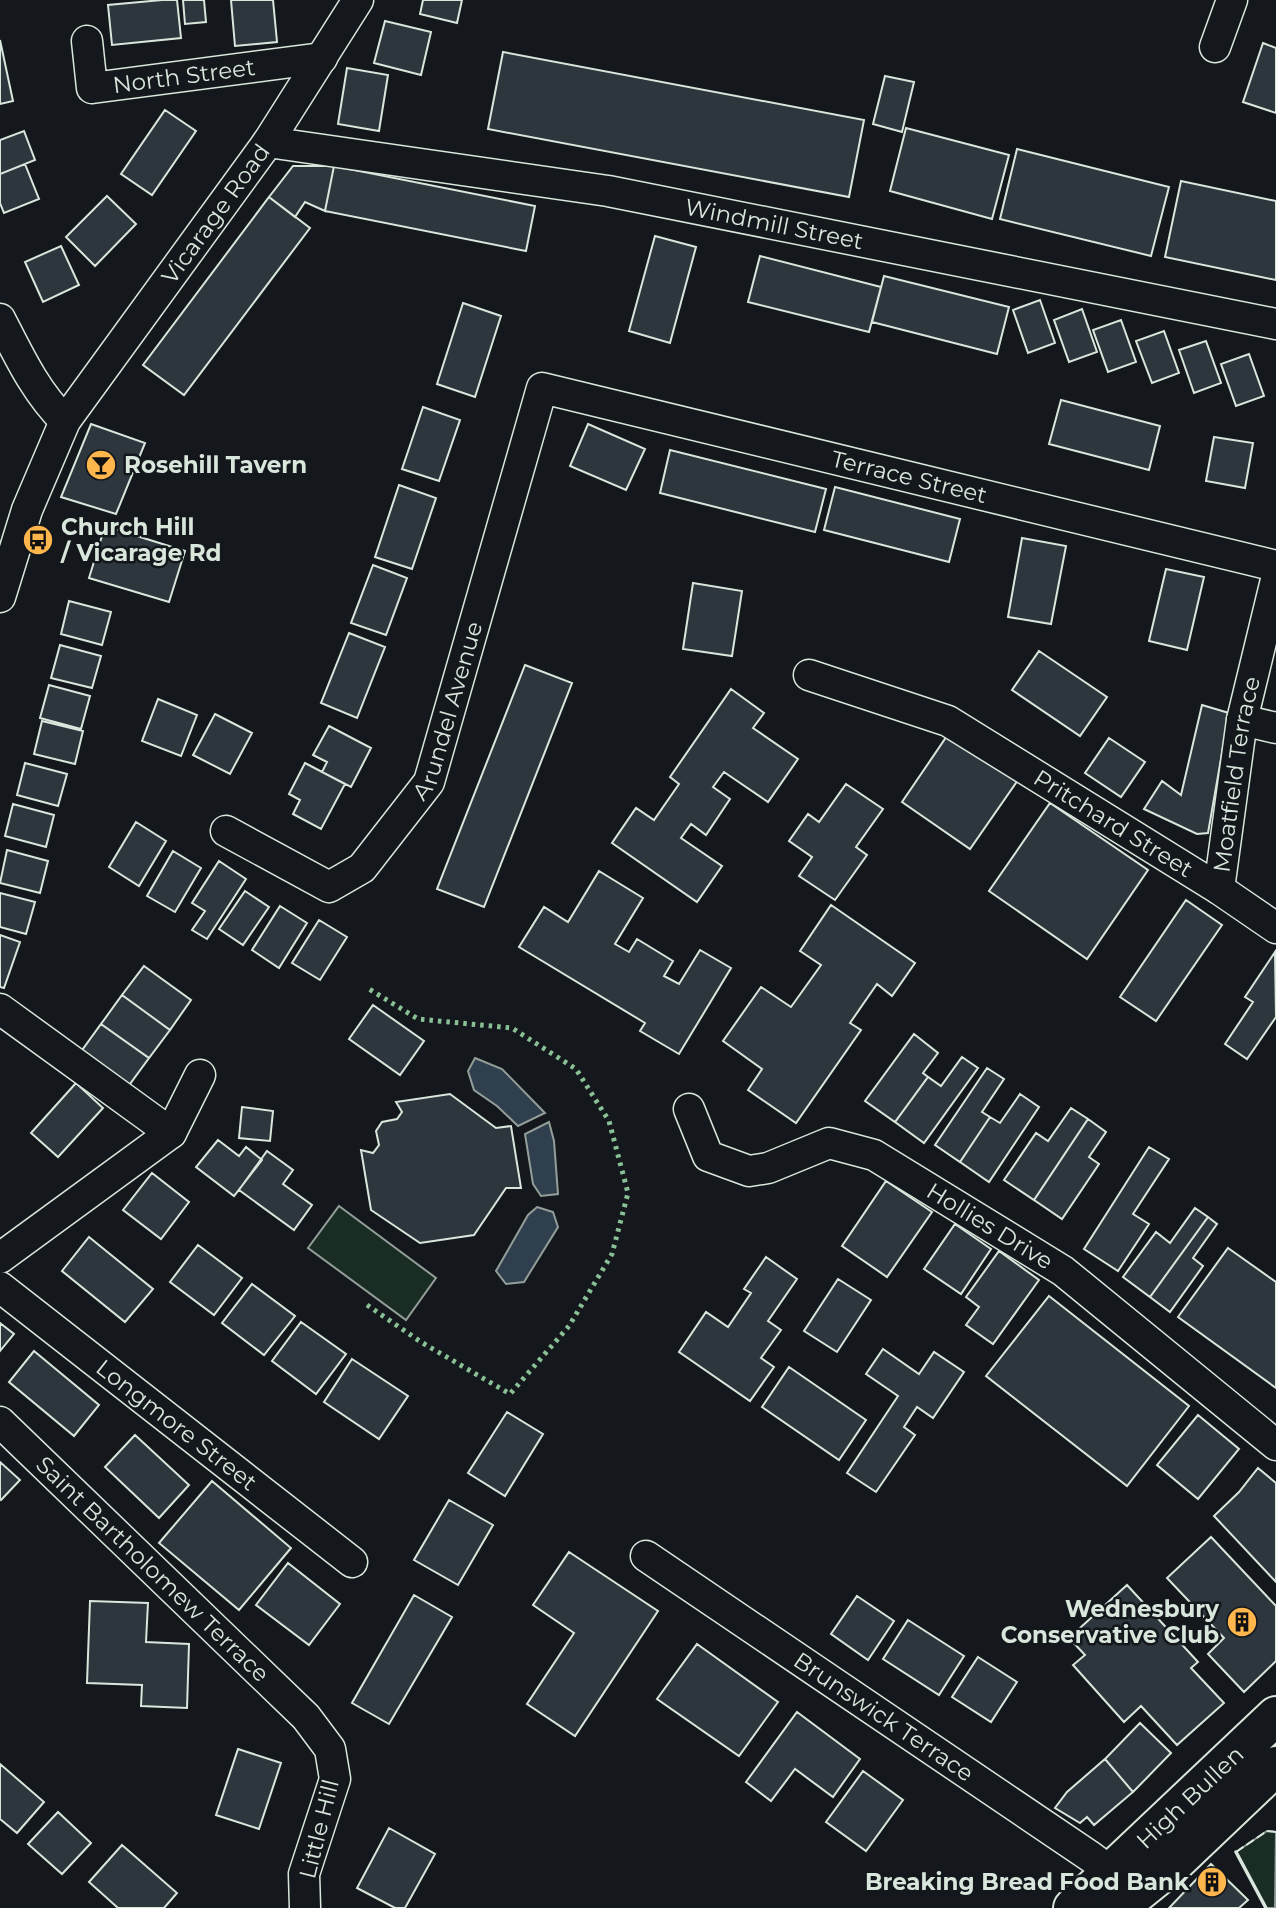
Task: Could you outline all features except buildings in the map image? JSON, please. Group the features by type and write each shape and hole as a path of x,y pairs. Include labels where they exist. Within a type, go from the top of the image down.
{"highway":[{"name":"High Bullen","path":"1119,1890 1276,1716"},
{"name":"High Bullen","path":"1073,1908 1119,1890 1174,1863 1276,1766"}],"street":[{"name":"Vicarage Road","path":"0,597 13,508 65,421 268,142 358,0"},
{"path":"1215,47 1232,0"},
{"name":"North Street","path":"87,41 92,88 322,58"},
{"name":"Windmill Street","path":"268,142 608,191 1276,324"},
{"path":"0,319 32,381 65,421"},
{"name":"Terrace Street","path":"542,388 1276,566"},
{"name":"Arundel Avenue","path":"226,831 329,887 362,868 429,782 542,388"},
{"name":"Moatfield Terrace","path":"1219,888 1242,720 1276,580"},
{"name":"Pritchard Street","path":"809,675 948,721 1219,888 1276,928"},
{"path":"1242,720 1276,728"},
{"path":"0,1010 171,1133"},
{"path":"0,1258 171,1133 201,1075"},
{"name":"Hollies Drive","path":"689,1109 708,1156 749,1171 768,1167 829,1143 873,1155 1063,1271 1276,1445"},
{"name":"Longmore Street","path":"0,1287 352,1562"},
{"name":"Saint Bartholomew Terrace","path":"0,1422 306,1717"},
{"name":"Brunswick Terrace","path":"646,1556 1119,1890"},
{"name":"Little Hill","path":"305,1908 304,1874 335,1779 330,1749 306,1717"}],"green space":[{"path":"339,1206 436,1278 406,1320 308,1248"},
{"path":"1267,1831 1276,1832 1275,1908 1266,1908 1236,1852"}],"water":[{"path":"475,1058 502,1069 545,1113 518,1126 497,1106 474,1090 468,1071"},
{"path":"549,1122 554,1141 558,1194 541,1196 533,1184 525,1134"},
{"path":"537,1207 553,1212 558,1227 524,1282 506,1284 496,1271 528,1215"}],"hedge":[{"path":"367,1305 421,1342 510,1394 569,1326 612,1254 628,1193 609,1121 576,1069 512,1028 418,1019 369,989"}],"fence":[{"path":"1236,1852 1267,1831 1276,1832"}],"wall":[{"path":"1236,1852 1266,1908"}],"place":[{"name":"Rosehill Tavern","path":"101,465"},
{"name":"Church Hill / Vicarage Rd","path":"38,540"},
{"name":"Wednesbury Conservative Club","path":"1242,1622"},
{"name":"Breaking Bread Food Bank","path":"1212,1882"}]}
